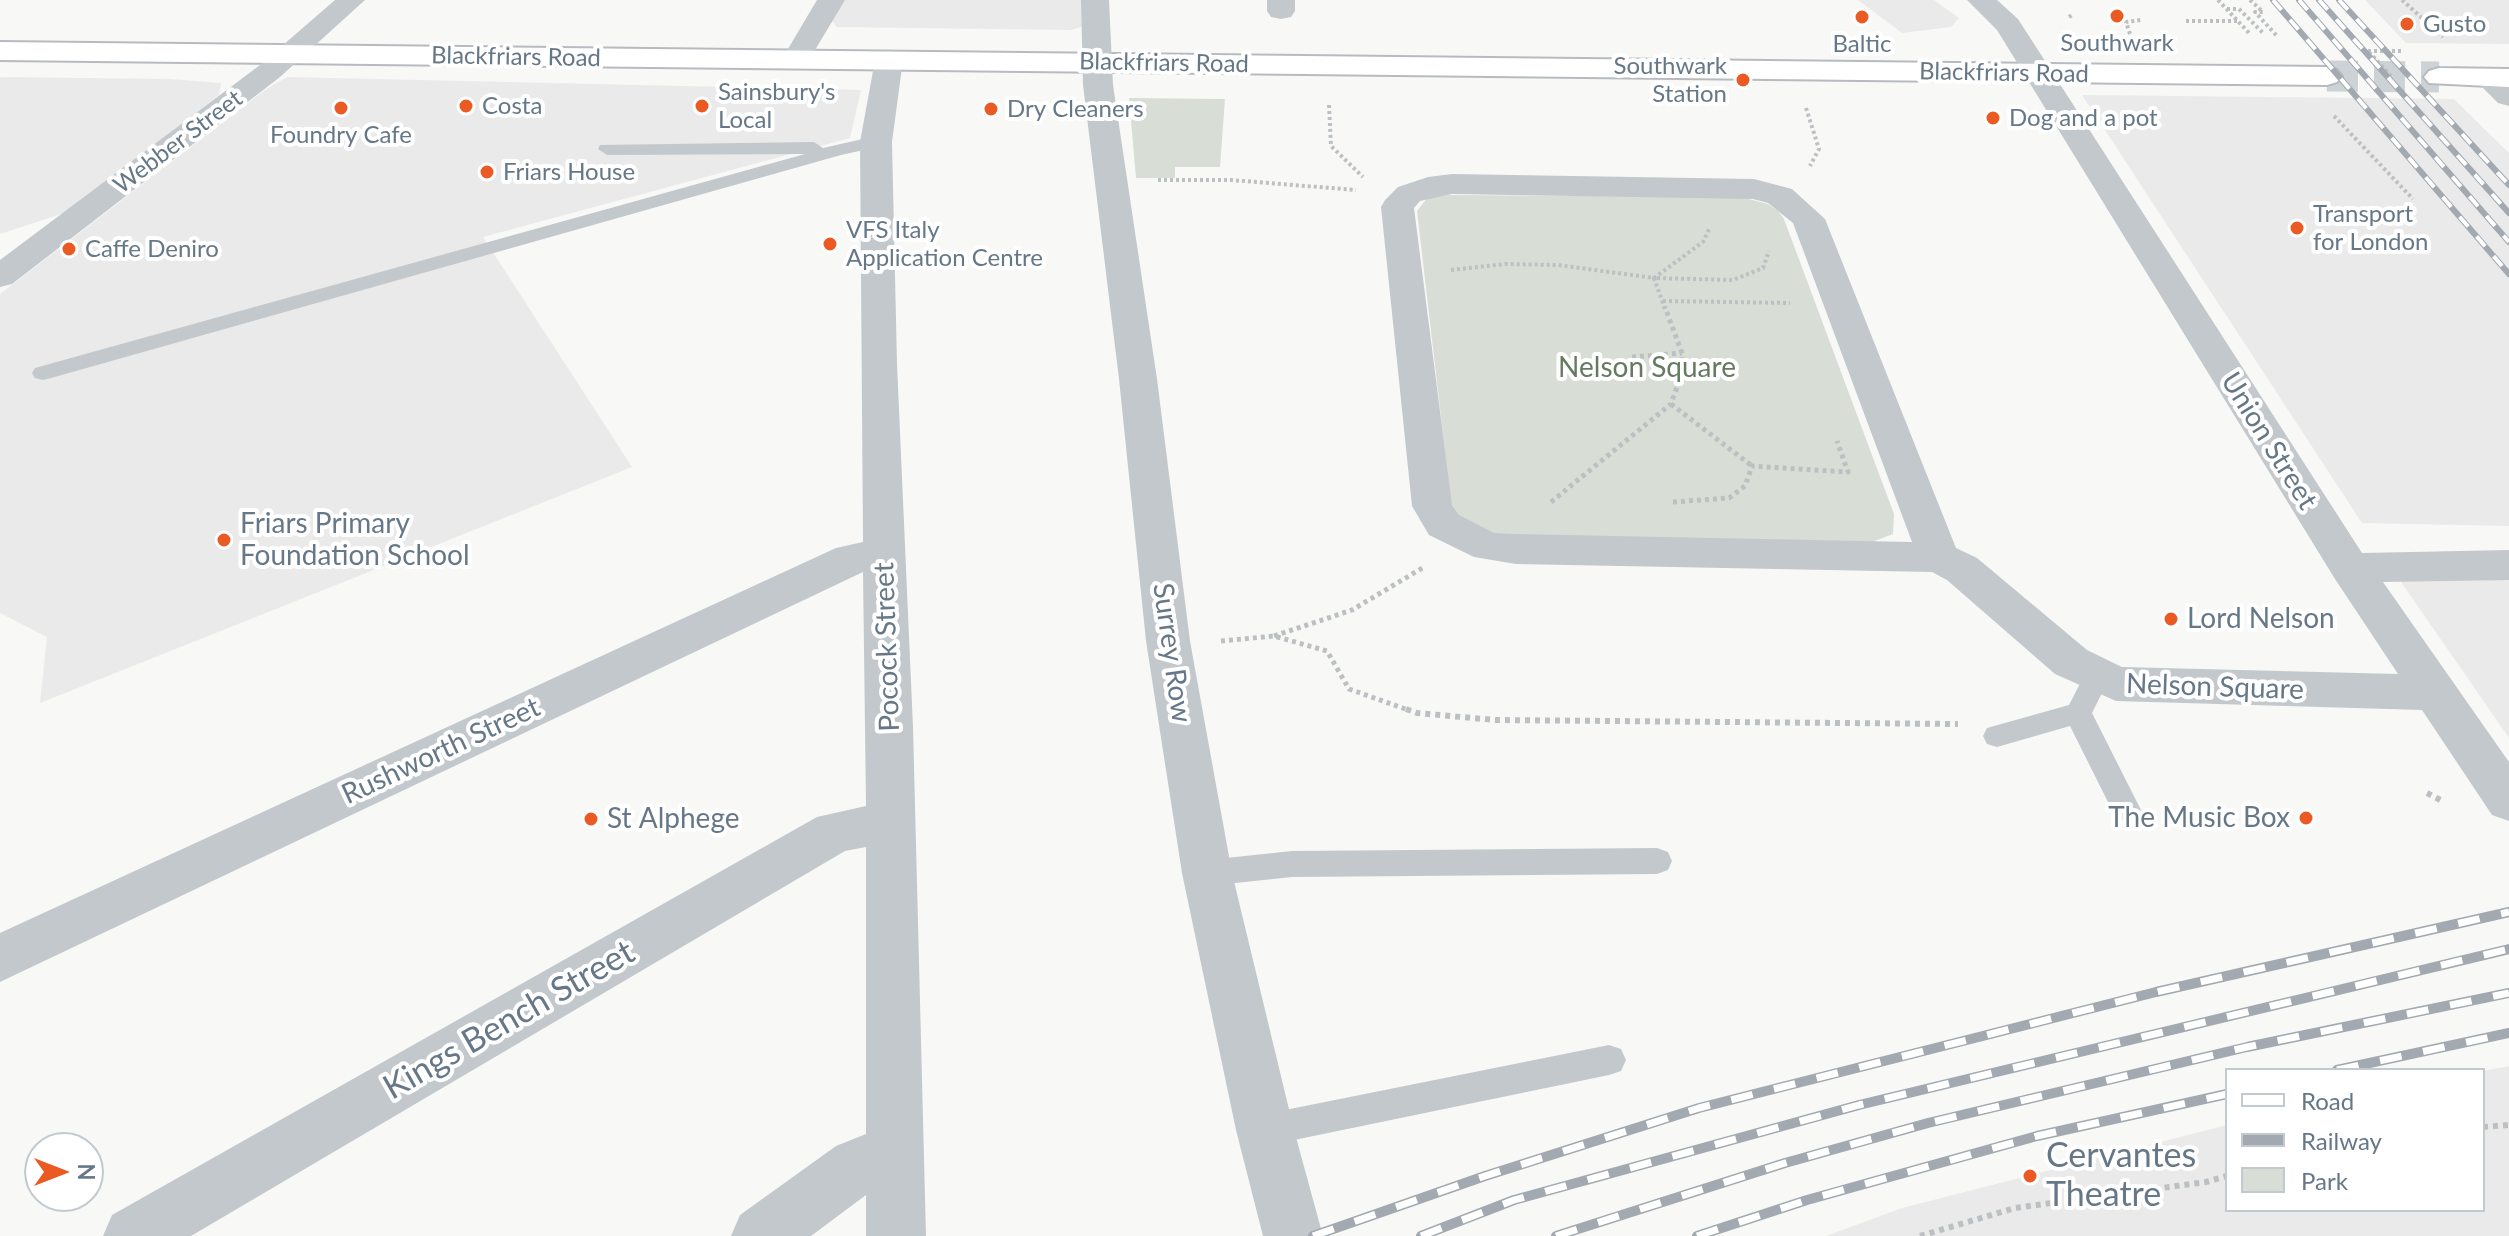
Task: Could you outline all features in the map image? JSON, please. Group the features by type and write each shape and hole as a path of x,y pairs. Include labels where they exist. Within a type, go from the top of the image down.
{"main road":[{"name":"Blackfriars Road","path":"0,51 2327,76"},
{"path":"2439,77 2502,84"}],"street":[{"name":"Webber Street","path":"0,277 291,54 351,0"},
{"path":"796,59 831,0"},
{"name":"Surrey Row","path":"1095,0 1097,62 1168,641 1207,873 1265,1130 1293,1236"},
{"name":"Union Street","path":"1981,0 2008,25 2350,568 2509,801"},
{"name":"Pocock Street","path":"889,60 857,146 878,364 891,823 896,1236"},
{"path":"1452,184 1754,189 1780,196 1808,219 1939,557 1516,549 1489,547 1444,525 1432,506 1403,276 1397,207 1409,194 1428,187 1452,184"},
{"path":"0,243 56,236"},
{"name":"Rushworth Street","path":"0,958 851,559 884,553"},
{"name":"Nelson Square","path":"1939,557 1962,569 2071,662 2087,695 2135,687 2437,693"},
{"path":"2350,568 2509,565"},
{"name":"Kings Bench Street","path":"133,1236 835,832 891,823"},
{"path":"761,1236 857,1166 895,1152"}],"lane":[{"path":"607,149 857,146"},
{"path":"43,373 857,146"},
{"path":"1997,736 2087,695 2126,810"},
{"path":"1207,873 1292,864 1657,861"},
{"path":"1265,1130 1609,1060"}],"path":[{"path":"2218,0 2247,30"},
{"path":"2250,0 2263,12 2255,12 2278,37"},
{"path":"2402,0 2445,39"},
{"path":"2227,9 2239,9 2260,30"},
{"path":"2131,37 2126,22 2141,20"},
{"path":"2186,21 2238,21"},
{"path":"2369,51 2391,76"},
{"path":"1329,102 1331,146 1357,175 1409,194"},
{"path":"1780,196 1797,192 1819,149 1804,104"},
{"path":"2327,108 2413,199"},
{"path":"1112,181 1231,180 1409,194"},
{"path":"1654,278 1693,251 1708,234 1712,213 1704,188"},
{"path":"1403,276 1424,276 1477,266 1535,264 1654,278 1718,281 1744,277 1763,268 1768,261 1767,244"},
{"path":"1551,503 1671,404 1683,371 1682,353 1654,278"},
{"path":"1663,301 1790,303 1795,317"},
{"path":"1632,357 1682,353"},
{"path":"1671,404 1752,466 1848,472 1833,430"},
{"path":"1660,502 1729,498 1745,486 1752,466"},
{"path":"1539,506 1566,503"},
{"path":"1168,641 1231,641 1274,636 1352,610 1400,583 1466,538"},
{"path":"1274,636 1327,651 1349,689 1417,713 1495,720 1964,724 1997,736"},
{"path":"2485,1127 2509,1125"},
{"path":"1920,1236 2015,1208 2206,1182 2225,1177"}],"shaded area":[{"path":"840,0 1081,0 1084,26 1071,30 837,27 831,20"},
{"path":"1858,0 1934,0 1959,18 1951,27 1902,33"},
{"path":"2365,0 2509,0 2509,44 2406,43"},
{"path":"0,77 170,79 221,83 219,95 70,211 0,234"},
{"path":"287,77 861,90 850,138 483,237 632,467 40,703 47,637 0,613 0,294 265,90"},
{"name":"Transport for London","path":"2082,95 2454,99 2509,153 2509,526 2362,523"},
{"path":"2509,561 2509,738 2390,566"},
{"path":"2509,1066 2509,1236 1826,1236 1902,1208 2225,1126 2225,1212 2485,1212 2485,1071"}],"green space":[{"path":"1129,98 1225,99 1220,167 1175,167 1175,178 1136,178"},
{"name":"Nelson Square","path":"1447,195 1741,197 1768,204 1778,211 1784,219 1894,514 1893,534 1867,544 1501,537 1461,519 1451,503 1417,211 1427,198"}],"tunnel":[{"path":"2327,76 2439,77"}],"railway":[{"path":"2273,0 2509,274"},
{"path":"2299,0 2509,242"},
{"path":"2319,0 2509,213"},
{"path":"2339,0 2509,185"},
{"path":"1313,1236 1485,1176 1699,1108 2156,992 2509,912"},
{"path":"1421,1236 1514,1200 1859,1105 2509,949"},
{"path":"1556,1236 1785,1163 1928,1123 2247,1047 2509,993"},
{"path":"2346,1068 2509,1033"},
{"path":"1697,1236 1807,1200 2037,1136 2225,1094"}],"place":[{"name":"Southwark","path":"2117,16"},
{"name":"Baltic","path":"1862,17"},
{"name":"Gusto","path":"2407,24"},
{"name":"Southwark Station","path":"1743,80"},
{"name":"Costa","path":"466,106"},
{"name":"Sainsbury's Local","path":"702,106"},
{"name":"Foundry Cafe","path":"341,108"},
{"name":"Dry Cleaners","path":"991,109"},
{"name":"Dog and a pot","path":"1993,118"},
{"name":"Friars House","path":"487,172"},
{"name":"Transport for London","path":"2297,228"},
{"name":"VFS Italy Application Centre","path":"830,244"},
{"name":"Caffe Deniro","path":"69,249"},
{"name":"Friars Primary Foundation School","path":"224,540"},
{"name":"Lord Nelson","path":"2171,619"},
{"name":"The Music Box","path":"2306,818"},
{"name":"St Alphege","path":"591,819"},
{"name":"Cervantes Theatre","path":"2030,1176"}]}
